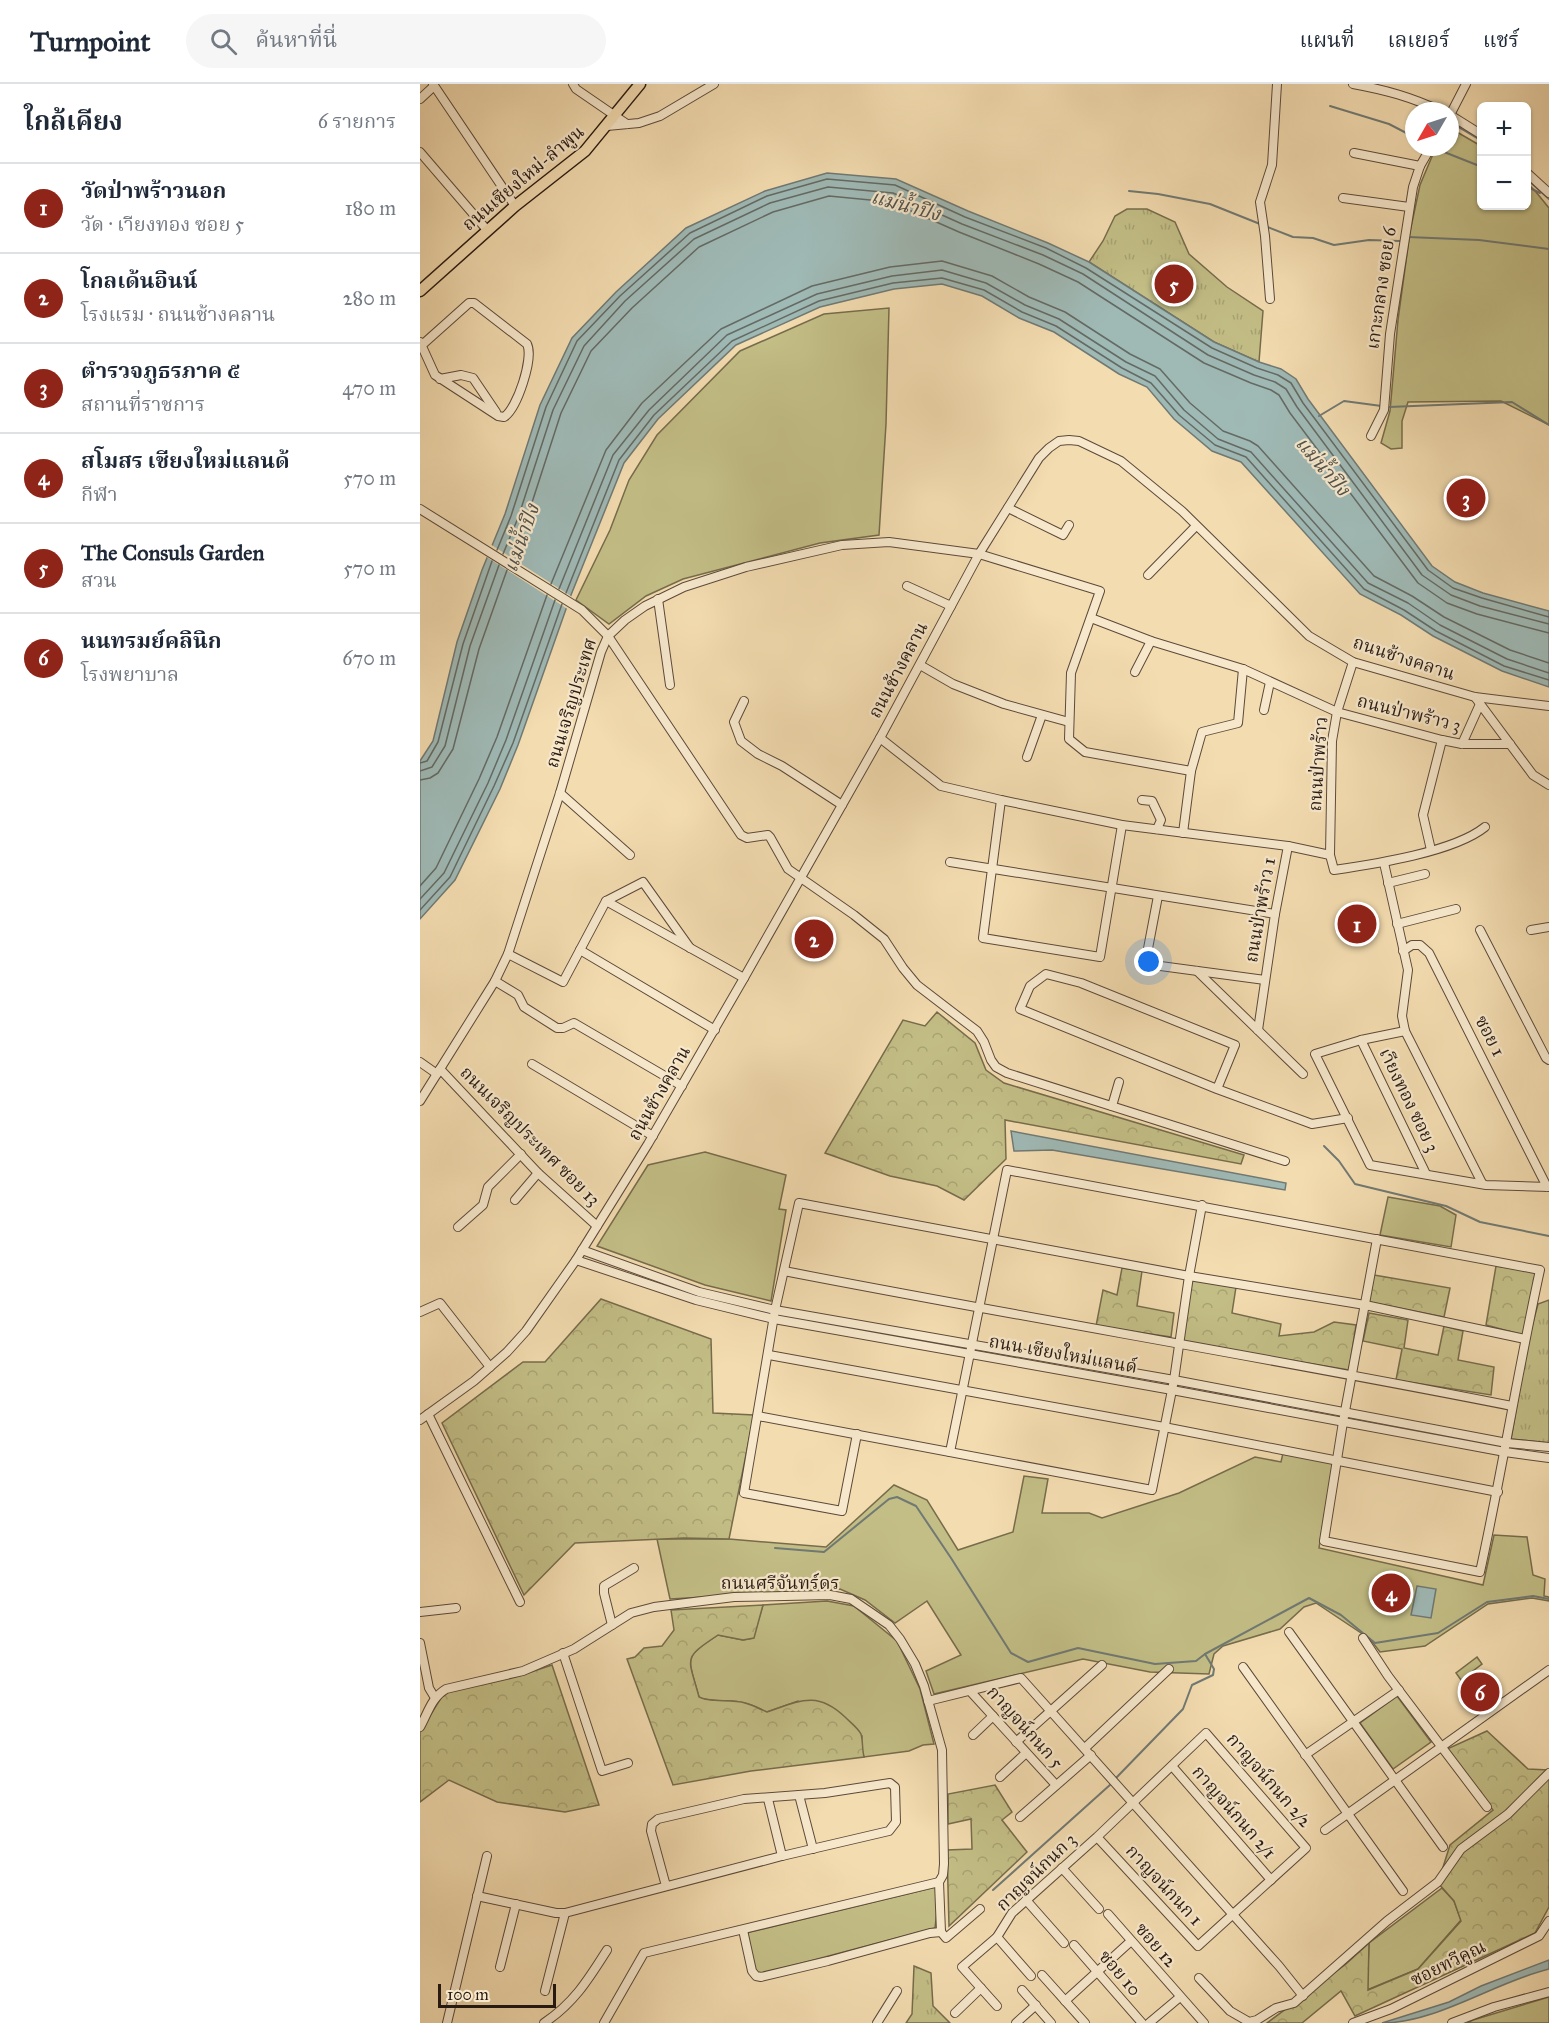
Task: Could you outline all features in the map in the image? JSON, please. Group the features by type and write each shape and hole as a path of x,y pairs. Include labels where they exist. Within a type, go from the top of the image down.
{"main road":[{"name":"ถนนเชียงใหม่-ลำพูน","path":"420,291 515,206 585,151 640,84"}],"street":[{"path":"573,84 576,89 627,124"},
{"path":"606,126 639,123 660,116 714,84"},
{"path":"1270,299 1260,202 1272,165 1277,84"},
{"path":"1353,84 1383,89 1422,102"},
{"path":"1457,102 1466,84"},
{"path":"420,99 434,85 515,206"},
{"path":"1459,121 1477,132"},
{"path":"420,152 487,230"},
{"path":"1354,153 1420,166"},
{"name":"เกาะกลาง ซอย 6","path":"1371,436 1384,405 1390,334 1409,207 1413,187 1426,156"},
{"path":"1531,176 1549,193"},
{"path":"1343,198 1409,207"},
{"path":"470,303 474,303 527,344 530,353 520,393 508,415 504,417 498,416 440,379 432,372 421,344 470,303"},
{"path":"440,379 461,375 473,378 498,416"},
{"name":"ถนนช้างคลาน","path":"420,1420 490,1367 526,1331 576,1260 715,1030 880,738 979,554 1039,458 1059,441 1079,441 1121,461 1196,526 1309,636 1353,662 1477,700 1549,706"},
{"path":"1008,508 1063,535 1069,525"},
{"path":"420,509 582,610 608,636 741,835 747,838 770,837 784,865 799,879 854,915 884,939 917,985 981,1036 996,1067 1007,1073 1285,1161"},
{"path":"1148,574 1196,526"},
{"name":"ถนนเจริญประเทศ","path":"420,1101 495,981 508,954 560,793 601,652 608,636 632,615 684,587 746,567 842,545 889,542 979,554 1100,591 1091,618"},
{"path":"907,586 951,606"},
{"path":"658,599 670,685"},
{"path":"1091,618 1071,674 1070,739 1085,752 1191,771"},
{"name":"ถนนป่าพร้าว 3","path":"1091,618 1150,641 1243,669 1337,712 1462,744 1510,744"},
{"path":"1135,672 1150,641"},
{"name":"ถนนป่าพร้าว","path":"1353,662 1337,712 1332,741 1330,855 1334,870 1384,863"},
{"path":"920,665 953,684 1004,704 1069,722"},
{"path":"1183,833 1191,771 1202,732 1238,723 1243,669"},
{"path":"1264,710 1270,682"},
{"path":"1462,744 1477,700"},
{"path":"1477,700 1533,775 1549,785"},
{"path":"744,701 734,722 741,741 758,754 782,766 842,805"},
{"path":"1027,757 1042,715"},
{"path":"880,738 941,786 1122,825 1288,846 1330,855"},
{"path":"1431,850 1423,815 1442,740"},
{"path":"560,793 630,855"},
{"path":"1001,800 983,938 1100,957 1122,825"},
{"path":"1142,800 1152,801 1158,813 1161,820 1156,829"},
{"path":"1482,1183 1405,1031 1402,1016 1408,970 1384,863 1473,837 1485,827"},
{"name":"ถนนป่าพร้าว 1","path":"1258,1030 1275,914 1288,846"},
{"path":"950,862 1275,914"},
{"path":"1388,883 1425,874"},
{"path":"508,954 563,982 606,901 643,882 690,948"},
{"path":"1158,896 1146,958 1153,965 1265,980"},
{"path":"606,901 744,978"},
{"path":"1397,924 1456,909"},
{"path":"1531,930 1549,927"},
{"path":"1480,930 1549,1060"},
{"name":"ซอย 1","path":"1403,951 1412,945 1420,945 1429,953 1548,1185"},
{"path":"580,950 715,1030"},
{"path":"1196,970 1303,1074"},
{"path":"1216,1089 1235,1045 1081,983 1046,974 1030,986 1020,1010 1216,1089 1312,1124 1348,1118"},
{"path":"495,981 518,995 524,1007 557,1028 574,1023 682,1086"},
{"path":"1405,1031 1361,1040 1315,1054 1370,1164 1482,1183 1485,1181 1548,1185"},
{"name":"เาียงทอง ซอย 3","path":"1361,1040 1426,1174"},
{"name":"ถนนเจริญประเทศ ซอย 13","path":"420,1062 438,1072 538,1173 597,1227"},
{"path":"532,1064 653,1136"},
{"path":"1112,1106 1119,1082"},
{"path":"458,1227 483,1205 488,1187 521,1154"},
{"path":"950,1452 1007,1170 1202,1205 1540,1270 1512,1406 1498,1492 1480,1572 1324,1541 1377,1239"},
{"path":"515,1200 538,1173"},
{"path":"857,1434 842,1511 744,1493 775,1310 799,1203 1189,1276 1365,1305 1525,1339"},
{"path":"758,1416 1152,1490 1174,1380 1202,1205"},
{"name":"ถนน เชียงใหม่แลนด์","path":"582,1250 699,1292 775,1310 1174,1380 1344,1417"},
{"name":"ถนน เชียงใหม่แลนด์","path":"576,1260 696,1300 774,1319 1172,1390 1344,1417 1506,1447 1549,1458"},
{"path":"784,1270 979,1309 1352,1374 1512,1406"},
{"path":"420,1312 440,1303 490,1367"},
{"path":"769,1355 1164,1427 1498,1492"},
{"path":"428,1414 520,1602"},
{"name":"ถนน เชียงใหม่แลนด์","path":"1506,1447 1549,1448"},
{"path":"612,1625 604,1586 634,1568"},
{"name":"ถนนศรีจันทร์ดร","path":"435,1698 446,1689 523,1671 574,1649 631,1613 654,1607 734,1597 830,1595 851,1599 889,1625 900,1639 915,1664 942,1750 944,1864 943,1875 939,1881 941,1932"},
{"path":"420,1612 456,1608"},
{"path":"1289,1632 1443,1846"},
{"path":"1363,1638 1376,1659 1486,1807"},
{"path":"420,1643 429,1688 435,1698 420,1727"},
{"path":"563,1653 602,1772 628,1763"},
{"path":"1016,1742 1102,1665"},
{"path":"1243,1667 1402,1891"},
{"path":"1020,1817 1056,1785 1169,1669"},
{"path":"1325,1830 1549,1670"},
{"path":"928,1701 1022,1678 1303,1996"},
{"path":"1305,1755 1399,1690"},
{"name":"กาญจน์กนก 5","path":"970,1691 1056,1785"},
{"path":"973,1735 993,1716"},
{"name":"กาญจน์กนก 3","path":"981,1988 962,1967 997,1937 1012,1913 1098,1837 1206,1733"},
{"name":"กาญจน์กนก 2/2","path":"1206,1733 1306,1848 1271,1880"},
{"path":"1000,1777 1026,1753"},
{"name":"กาญจน์กนก 2/1","path":"1172,1766 1271,1880"},
{"path":"1199,1978 1230,2011 1249,2022 1257,2020 1276,2008 1294,2003 1387,1921 1438,1882 1461,1849 1508,1814 1549,1773"},
{"path":"477,1896 556,1913 566,1913 782,1856 889,1831 896,1822 895,1787 890,1783 799,1796 744,1799 678,1813 654,1821 651,1832 666,1886"},
{"path":"799,1796 813,1849"},
{"path":"768,1799 782,1856"},
{"name":"กาญจน์กนก 1","path":"1098,1837 1198,1946 1233,1915"},
{"path":"447,2023 487,1856"},
{"name":"ซอย 12","path":"1062,1868 1204,2023"},
{"path":"1233,1915 1271,1880"},
{"path":"604,2023 644,1953 939,1881"},
{"name":"ซอย 10","path":"1026,1900 1098,1971 1142,2023"},
{"path":"500,1967 516,1904"},
{"path":"742,1930 753,1972 761,1977 930,1933 941,1932 946,1938 980,1909"},
{"path":"545,1991 566,1913"},
{"name":"ซอยทวีคูณ","path":"1353,2023 1391,2009 1539,1935 1549,1921"},
{"path":"997,1937 1031,1976"},
{"path":"1065,2001 1131,1941"},
{"path":"544,2023 555,2016 583,1989 606,1950"},
{"path":"1042,1975 1085,2023"},
{"path":"955,2013 981,1988 997,2006"},
{"path":"1022,1990 1051,2023"},
{"path":"877,2023 897,1991"},
{"path":"1452,2023 1494,2007 1549,1992"},
{"path":"1149,2023 1180,1997"},
{"path":"1016,2023 1036,2005"}],"green space":[{"path":"1459,133 1477,144 1477,210 1531,210 1531,187 1549,208 1549,425 1501,401 1408,402 1402,421 1402,448 1391,449 1381,443 1390,411 1398,320 1410,232 1420,185 1432,156 1459,156"},
{"path":"1127,209 1147,209 1175,222 1189,254 1227,287 1263,311 1259,362 1214,342 1089,262 1103,241 1115,216"},
{"path":"889,308 886,424 879,535 820,543 683,579 646,596 609,624 576,600 610,530 629,480 657,435 740,351 824,314"},
{"path":"937,1012 975,1043 986,1070 1004,1083 1244,1155 1241,1164 1005,1120 1006,1159 964,1200 937,1186 890,1176 825,1153 903,1020 925,1026"},
{"path":"705,1152 786,1175 779,1209 786,1210 771,1301 705,1285 597,1246 648,1165"},
{"path":"1388,1197 1440,1206 1456,1215 1451,1247 1380,1235"},
{"path":"1496,1266 1537,1272 1523,1335 1486,1325"},
{"path":"1122,1268 1142,1271 1137,1306 1174,1313 1171,1337 1096,1326 1103,1290 1117,1295"},
{"path":"1374,1275 1450,1288 1444,1317 1369,1302"},
{"path":"1191,1280 1236,1287 1232,1313 1281,1324 1279,1336 1314,1332 1334,1322 1356,1325 1349,1370 1183,1342"},
{"path":"601,1299 711,1339 713,1413 754,1415 729,1539 684,1538 575,1543 524,1595 442,1423 523,1362 545,1362"},
{"path":"1549,1300 1549,1443 1511,1439 1528,1341 1538,1304"},
{"path":"1369,1313 1408,1320 1404,1348 1438,1355 1444,1326 1463,1331 1458,1360 1494,1367 1491,1395 1396,1380 1402,1349 1363,1341"},
{"path":"1283,1453 1333,1462 1319,1548 1483,1585 1494,1535 1527,1537 1533,1575 1545,1579 1544,1596 1549,1597 1549,1601 1532,1598 1488,1604 1425,1646 1380,1652 1370,1639 1316,1603 1304,1607 1280,1629 1223,1646 1214,1654 1209,1674 1150,1672 1083,1659 934,1694 926,1671 961,1655 927,1601 895,1623 865,1600 840,1589 670,1599 657,1539 729,1539 826,1547 894,1485 927,1500 958,1550 1013,1532 1024,1476 1048,1479 1042,1513 1089,1513 1102,1518 1179,1493 1255,1457 1281,1462"},
{"path":"827,1601 854,1606 897,1641 920,1689 934,1744 923,1745 909,1751 864,1757 861,1747 862,1736 798,1701 767,1712 745,1703 699,1697 691,1660 693,1654 706,1643 718,1635 743,1640 753,1638 763,1605"},
{"path":"763,1605 754,1638 743,1640 718,1635 693,1654 691,1666 699,1697 708,1700 745,1703 767,1712 808,1700 826,1703 860,1732 864,1757 751,1771 673,1785 627,1659 635,1657 644,1648 662,1646 674,1630 671,1610"},
{"path":"1477,1657 1482,1664 1461,1680 1456,1673"},
{"path":"552,1665 599,1805 565,1812 497,1802 449,1780 420,1802 420,1732 444,1693 522,1675"},
{"path":"1397,1696 1431,1742 1393,1769 1360,1723"},
{"path":"1487,1731 1528,1769 1549,1770 1549,1907 1535,1933 1355,2016 1341,1991 1302,2023 1267,2023 1346,1964 1369,1943 1368,1990 1418,1969 1461,1921 1454,1901 1438,1883 1450,1845 1493,1810 1447,1749"},
{"path":"995,1785 1012,1812 1002,1820 1027,1852 949,1926 947,1850 972,1849 971,1819 948,1824 948,1794"},
{"path":"936,1887 939,1893 935,1928 760,1974 754,1970 746,1933"},
{"path":"1442,1888 1454,1901 1461,1920 1418,1969 1367,1990 1369,1943"},
{"path":"914,1966 931,1973 933,2006 950,2023 906,2023 912,2014"},
{"path":"1549,1997 1549,2023 1467,2023 1473,2020"}],"water":[{"name":"แม่น้ำปิง","path":"827,173 896,179 1048,243 1089,262 1214,342 1281,369 1296,379 1308,399 1432,566 1455,582 1483,593 1549,611 1549,687 1502,671 1433,636 1401,615 1360,594 1241,462 1212,451 1174,419 1147,387 1119,374 1054,332 1019,318 982,296 942,284 894,289 820,307 736,345 658,419 624,463 571,595 500,789 455,880 420,919 420,761 433,741 457,642 482,570 505,514 540,405 572,338 616,292 686,228 765,191"},
{"path":"1011,1131 1286,1183 1285,1190 1052,1150 1014,1151"},
{"path":"1417,1586 1436,1589 1431,1618 1411,1615"},
{"path":"1549,1960 1549,1969 1445,2009 1403,2021 1382,2023 1449,2002 1481,1986"}],"pier":[{"path":"490,544 574,598 569,610 485,556"}],"waterway":[{"path":"1330,106 1389,124 1405,132"},
{"path":"1459,127 1477,138"},
{"path":"1454,156 1477,165"},
{"path":"1531,183 1549,199"},
{"path":"1531,188 1540,193"},
{"path":"1129,191 1210,204 1260,224"},
{"path":"1265,226 1293,237 1313,238 1334,245 1369,240 1400,241"},
{"path":"1408,237 1479,240 1549,249"},
{"path":"1319,416 1344,401 1389,407 1512,402 1549,425"},
{"path":"1324,1146 1339,1161 1355,1184 1446,1206 1480,1222 1549,1236"},
{"path":"775,1548 824,1552 889,1499 897,1497 916,1506 1011,1653 1028,1662 1078,1648 1155,1664 1196,1661 1309,1598 1341,1615 1375,1643 1438,1633 1487,1602 1533,1596 1549,1599"},
{"path":"1115,1779 1183,1709 1192,1685 1213,1675 1214,1669 1205,1654"},
{"path":"993,1890 1111,1784"}],"place":[{"name":"The Consuls Garden","path":"1174,284"},
{"name":"ตำรวจภูธรภาค ๕","path":"1466,498"},
{"name":"วัดป่าพร้าวนอก","path":"1357,924"},
{"name":"โกลเด้นอินน์","path":"814,939"},
{"name":"สโมสร เชียงใหม่แลนด้","path":"1391,1593"},
{"name":"นนทรมย์คลินิก","path":"1480,1692"}]}
